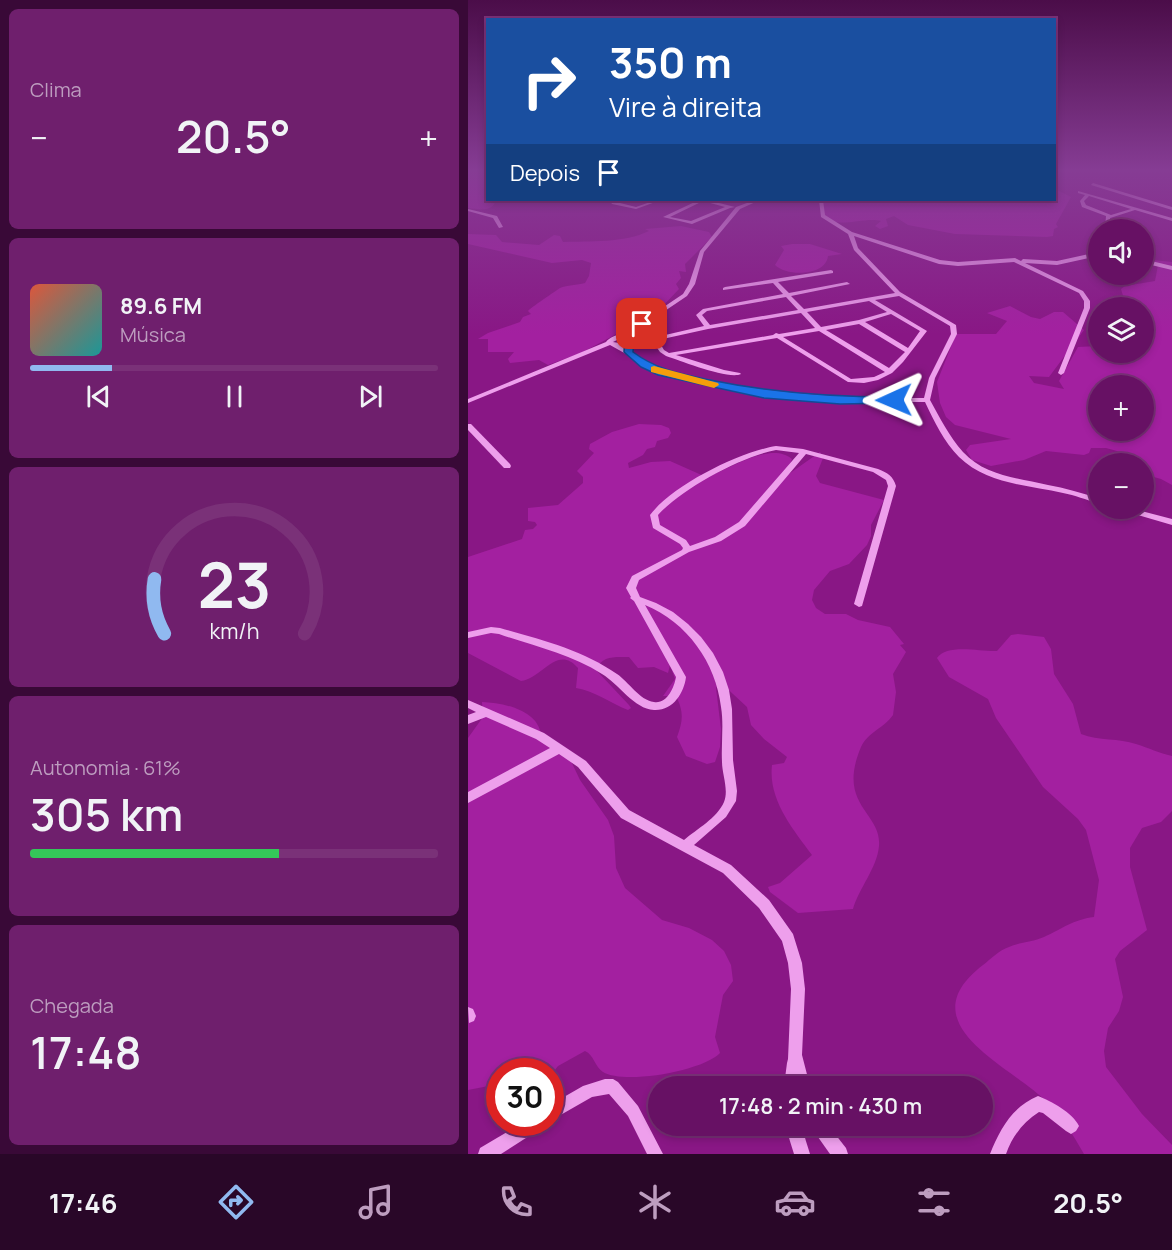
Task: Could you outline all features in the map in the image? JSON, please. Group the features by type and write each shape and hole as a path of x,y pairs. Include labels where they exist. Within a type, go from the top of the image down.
{"street":[{"path":"468,401 613,342 685,295 692,284 702,252 723,226"},
{"path":"837,226 850,233 950,264 1015,260 1057,263 1088,256"},
{"path":"850,233 856,249 901,294 946,319 955,329 952,342 932,378 927,400 954,450 980,470 1007,481 1064,490 1088,498"},
{"path":"1015,260 1081,292 1087,301 1078,333 1061,374"},
{"path":"1154,264 1172,268"},
{"path":"725,289 831,272"},
{"path":"774,281 819,328 890,372"},
{"path":"708,327 700,312 847,284"},
{"path":"613,342 654,339 708,327 901,294"},
{"path":"776,335 850,381 863,382 890,372 924,331 869,299"},
{"path":"668,355 860,322 892,312"},
{"path":"860,322 908,351"},
{"path":"628,352 629,340 642,324"},
{"path":"654,339 662,351 668,355 723,372 738,374"},
{"path":"613,342 644,365 662,372 745,392 840,400 927,400"},
{"path":"468,426 507,466"},
{"path":"687,550 679,540 656,526 654,515 664,501 761,450 774,447 804,452 884,473 892,482 858,604"},
{"path":"468,635 484,631 500,632 580,660 608,672 642,702 659,706 678,692 681,677 635,598 631,588 635,578 742,524 804,452"},
{"path":"1154,517 1172,522"},
{"path":"679,540 709,542"},
{"path":"635,598 666,610 705,648 716,667 724,694 730,800 718,817 684,847"},
{"path":"468,704 532,732 582,765 625,814 728,869 749,887 777,919 788,938 795,963 798,989 793,1076"},
{"path":"468,720 486,712"},
{"path":"468,798 557,750"},
{"path":"795,1055 800,1076"},
{"path":"564,1105 591,1089 600,1086 613,1087 633,1111 655,1154"},
{"path":"998,1154 1022,1113 1038,1104 1047,1107 1071,1126"},
{"path":"486,1154 515,1136"},
{"path":"796,1136 802,1154"},
{"path":"826,1136 840,1154"}],"shaded area":[{"path":"681,226 709,232 712,237 685,264 686,272 679,271 681,278 676,284 679,289 661,308 639,322 581,353 548,365 539,360 510,363 508,359 514,352 488,352 488,339 478,339 488,333 520,322 523,317 531,314 528,311 560,288 585,283 589,276 591,263 582,260 552,263 468,244 468,234 496,235 502,242 539,245 554,235 560,236 563,242 607,241 629,238 649,231 645,229"},
{"path":"912,226 1058,227 1054,229 1053,236 1047,237 955,234"},
{"path":"810,244 842,254 828,256 826,263 814,271 797,273 775,265 784,250 781,246"},
{"path":"1154,260 1172,262 1172,485 1154,477 1154,453 1124,453 1106,448 1091,448 1089,453 1084,455 1046,451 1024,460 991,466 972,460 966,450 970,445 1011,439 955,425 946,417 940,403 937,382 956,334 996,334 1007,321 987,313 1010,306 1040,319 1054,312 1063,312 1084,330 1049,377 1029,376 1034,383 1064,389 1059,381 1078,347 1088,346 1088,363 1154,363 1154,297 1123,297 1121,289 1131,285 1154,285 1158,265 1154,263"},
{"path":"639,424 661,425 669,428 671,433 668,438 657,441 655,447 647,449 643,455 628,463 629,468 651,462 670,461 706,477 749,459 772,453 783,454 792,459 786,476 820,452 823,458 816,476 820,483 884,500 871,525 871,536 867,545 849,564 830,571 814,590 812,600 816,608 825,614 846,614 858,620 890,627 904,644 900,645 906,652 893,674 896,692 893,715 864,742 855,767 856,795 874,824 879,846 875,862 853,909 798,913 770,892 768,887 780,883 812,855 783,813 774,790 772,765 784,763 787,757 764,739 751,725 747,707 719,681 716,688 721,729 720,747 715,762 707,764 686,756 677,737 681,721 680,707 676,696 663,696 675,679 670,665 668,673 654,667 638,668 629,657 619,657 605,659 599,665 596,670 629,705 631,708 628,710 596,694 576,688 578,668 563,659 550,664 529,679 521,681 468,653 468,557 522,539 525,530 533,529 537,525 535,522 528,521 528,508 558,505 583,483 583,477 577,471 594,453 589,449 590,444 612,432"},
{"path":"1011,635 1044,637 1051,649 1054,674 1073,704 1081,734 1129,742 1172,756 1172,811 1161,822 1142,828 1130,848 1130,867 1147,930 1120,951 1115,959 1123,997 1119,1011 1108,1028 1104,1051 1106,1067 1142,1114 1172,1145 1172,1154 1084,1154 1063,1120 1047,1102 990,1058 972,1042 960,1025 955,1006 962,986 995,955 1013,945 1040,939 1074,922 1094,917 1099,880 1086,830 1078,819 1043,787 996,718 988,699 949,677 937,658 942,653 956,649 997,651"},
{"path":"482,702 510,706 534,719 541,735 570,759 580,780 608,820 614,836 616,868 625,888 662,920 689,928 712,940 724,951 731,965 733,981 723,995 715,1037 720,1053 711,1060 663,1074 628,1077 613,1076 603,1072 585,1051 564,1063 564,1058 486,1058 486,1087 468,1090 468,738 483,717"}],"slow traffic":[{"path":"654,369 714,385"}],"route":[{"path":"642,324 630,336 628,342 630,351 628,352 644,365 662,372 764,395 840,400 894,400"}]}
